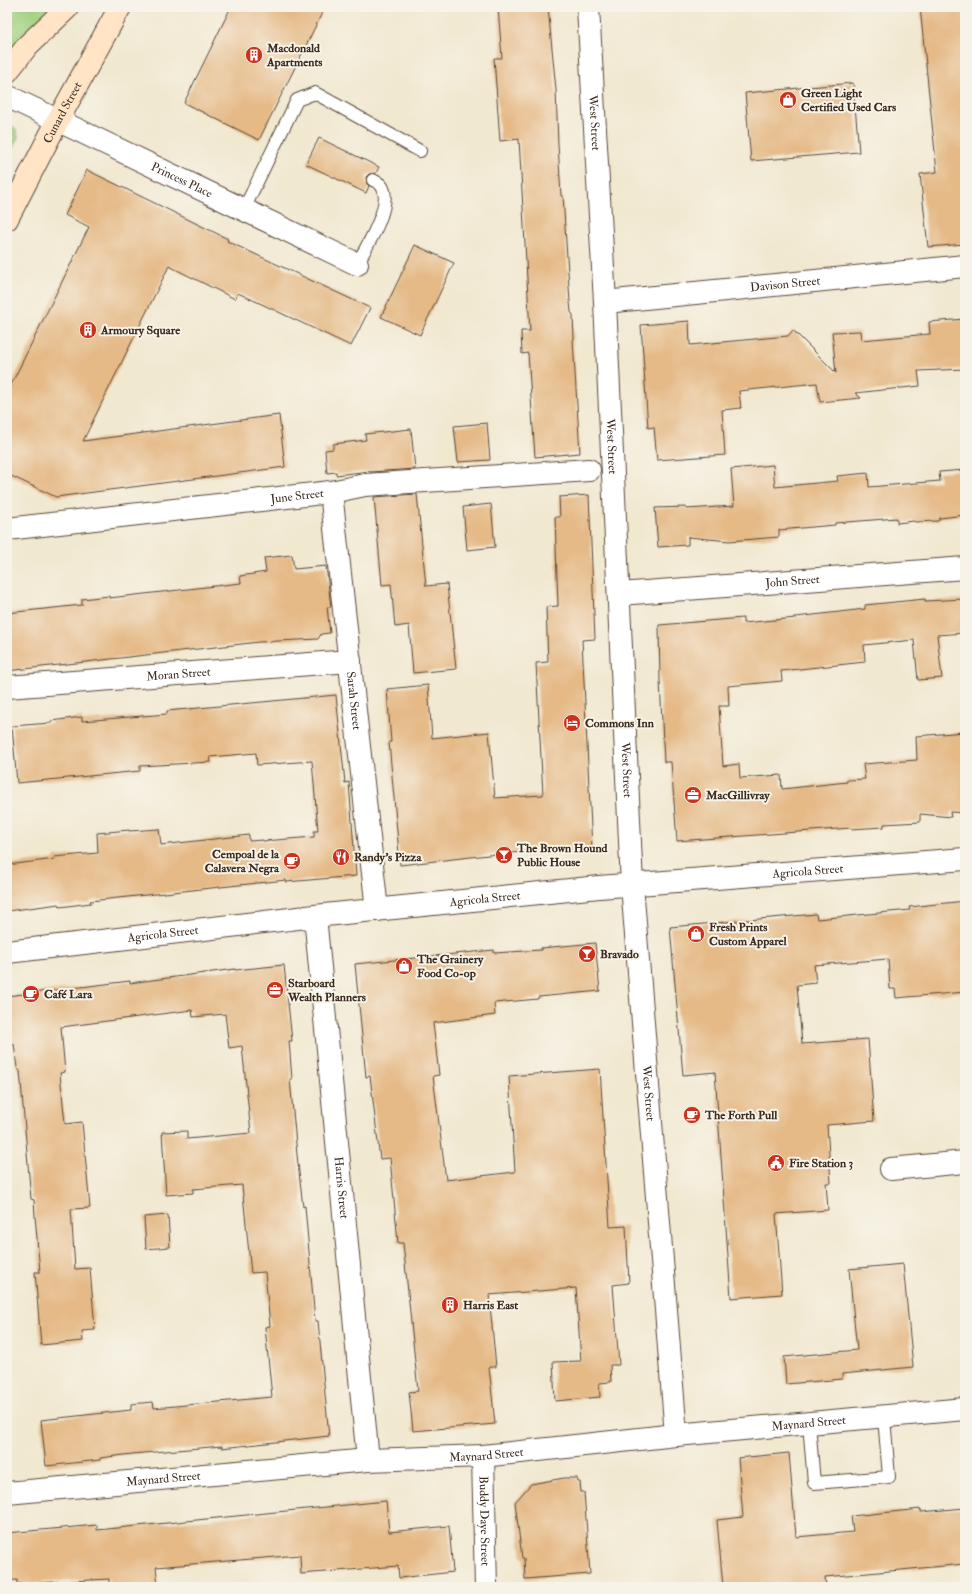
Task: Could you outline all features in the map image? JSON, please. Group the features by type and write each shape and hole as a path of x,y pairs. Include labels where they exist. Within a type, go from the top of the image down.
{"main road":[{"path":"7,72 28,45 68,7"},
{"name":"Cunard Street","path":"7,220 58,120 120,7"}],"street":[{"name":"West Street","path":"588,7 605,302 632,885 676,1435"},
{"name":"Princess Place","path":"7,96 357,264"},
{"name":"Davison Street","path":"605,302 965,266"},
{"name":"June Street","path":"7,529 331,492 366,485 588,470"},
{"name":"Sarah Street","path":"331,492 377,910"},
{"name":"John Street","path":"619,594 965,568"},
{"name":"Moran Street","path":"7,686 350,661"},
{"name":"Agricola Street","path":"7,952 315,916 632,885 965,859"},
{"name":"Harris Street","path":"315,916 368,1460"},
{"path":"891,1169 965,1162"},
{"name":"Maynard Street","path":"7,1490 368,1460 483,1456 676,1435 965,1409"},
{"name":"Buddy Daye Street","path":"483,1456 486,1587"}],"lane":[{"path":"244,210 297,100 315,93 420,151"},
{"path":"357,264 383,211 385,195 381,185 372,180"},
{"path":"809,1423 814,1483 889,1477 884,1417"}],"green space":[{"path":"7,7 57,7 7,57"},
{"path":"7,124 15,128 18,137 7,160"}],"building":[{"name":"Macdonald Apartments","path":"231,7 325,7 259,140 184,103"},
{"path":"498,7 548,7 556,90 561,196 563,196 570,302 571,312 573,315 573,340 580,453 535,457 528,353 522,354 521,331 530,331 519,139 500,141 494,58 502,58"},
{"path":"920,7 965,7 965,244 928,247 920,174 937,172"},
{"path":"853,83 859,152 751,161 745,93"},
{"path":"319,138 379,167 376,173 369,174 366,177 367,184 369,186 366,193 306,164"},
{"path":"87,170 228,239 227,241 370,308 351,346 238,293 235,299 169,266 83,441 279,415 285,467 56,497 7,474 7,393 89,227 65,215"},
{"path":"415,245 454,263 420,335 381,317"},
{"path":"965,319 965,369 918,371 920,386 855,393 861,398 820,402 817,383 739,391 741,408 722,410 725,455 657,460 654,427 648,428 641,325 689,321 690,345 788,336 793,330 836,373 832,332 860,331 861,340 930,334 929,322"},
{"path":"487,423 490,460 458,462 454,426"},
{"path":"411,429 415,469 370,471 336,475 336,472 327,473 325,450 333,449 333,444 366,440 365,434"},
{"path":"773,465 775,487 838,481 837,476 868,473 869,487 940,481 939,472 965,470 965,515 940,518 938,521 897,523 897,518 835,523 835,525 779,530 779,537 729,541 688,537 688,545 658,547 655,508 686,507 686,509 734,506 731,469"},
{"path":"417,494 426,586 447,584 456,669 413,673 409,625 395,627 391,584 382,585 374,497"},
{"path":"589,495 595,639 582,640 592,849 506,853 400,865 389,742 391,742 387,689 428,685 432,738 489,732 495,798 543,795 536,663 548,662 546,607 558,606 555,517 560,517 559,497"},
{"path":"491,504 495,547 467,550 463,507"},
{"path":"292,555 294,569 326,566 331,607 327,607 330,633 321,634 318,639 259,642 7,671 7,613 82,605 82,599 109,596 109,598 241,583 240,576 266,572 264,558"},
{"path":"925,599 925,601 965,599 965,633 937,635 942,678 918,680 914,640 864,645 865,662 781,671 782,681 728,686 729,706 719,706 723,766 739,764 740,778 781,775 782,789 847,782 847,780 865,779 863,764 917,760 916,736 965,732 965,813 950,812 951,817 920,814 920,822 884,824 884,827 851,828 677,841 671,762 664,762 659,625 743,618 743,623 796,618 865,609 865,605"},
{"path":"336,695 345,783 349,782 356,876 286,882 286,880 90,901 91,903 60,907 59,904 7,911 7,865 55,859 54,857 98,853 97,833 159,829 161,845 249,835 249,841 314,837 314,831 318,831 312,761 257,765 256,753 210,757 211,762 140,766 140,771 17,783 12,726 51,723 51,721 82,717 82,721 167,714 167,711"},
{"path":"965,901 965,992 896,998 895,989 890,989 888,959 814,965 816,983 797,985 802,1044 868,1039 874,1121 827,1125 831,1183 826,1183 828,1210 776,1214 782,1294 731,1298 715,1072 683,1075 670,927 816,914 817,919 910,910 909,907"},
{"path":"595,943 600,991 494,1003 495,1015 433,1023 439,1075 433,1076 446,1180 515,1172 509,1076 600,1069 610,1227 626,1226 629,1283 613,1285 619,1365 610,1365 611,1382 599,1383 600,1397 555,1401 553,1362 581,1361 576,1288 489,1295 496,1367 489,1367 495,1424 413,1431 409,1392 418,1391 403,1243 398,1243 390,1158 380,1159 370,1076 366,1077 355,964 494,950 494,953 541,950 541,948"},
{"path":"284,965 292,1041 289,1041 292,1079 290,1079 297,1155 303,1207 305,1206 315,1321 318,1321 329,1436 222,1448 222,1446 132,1454 100,1458 100,1460 46,1466 41,1420 131,1410 131,1404 153,1402 154,1408 272,1397 265,1327 270,1326 265,1272 251,1273 242,1185 193,1189 193,1193 166,1195 162,1132 187,1131 187,1139 251,1133 242,1046 229,1048 225,1014 193,1017 192,1010 61,1027 65,1072 60,1073 65,1124 82,1122 90,1208 71,1209 75,1269 90,1268 95,1330 82,1331 83,1341 41,1345 35,1272 40,1272 34,1200 31,1199 20,1071 17,1068 14,1044 11,1044 7,1013 7,996 130,981 130,983 235,969"},
{"path":"168,1215 170,1247 146,1249 144,1217"},
{"path":"903,1264 913,1367 842,1374 842,1379 786,1384 784,1357 857,1350 849,1269"},
{"path":"789,1453 796,1537 853,1532 851,1516 921,1509 921,1512 965,1508 965,1564 825,1577 826,1587 723,1587 717,1520 743,1517 738,1458"},
{"path":"564,1478 577,1478 578,1482 580,1482 581,1492 584,1492 590,1574 525,1579 524,1558 522,1558 515,1502 531,1484"},
{"path":"386,1501 389,1532 449,1526 453,1572 399,1578 398,1566 301,1574 300,1555 156,1567 158,1585 136,1587 109,1587 109,1579 17,1584 17,1580 7,1581 7,1533 97,1525 97,1530"}],"place":[{"name":"Macdonald Apartments","path":"254,55"},
{"name":"Green Light Certified Used Cars","path":"788,100"},
{"name":"Armoury Square","path":"88,330"},
{"name":"Commons Inn","path":"572,723"},
{"name":"MacGillivray","path":"693,795"},
{"name":"The Brown Hound Public House","path":"504,855"},
{"name":"Randy's Pizza","path":"341,857"},
{"name":"Cempoal de la Calavera Negra","path":"292,861"},
{"name":"Fresh Prints Custom Apparel","path":"696,934"},
{"name":"Bravado","path":"587,954"},
{"name":"The Grainery Food Co-op","path":"404,966"},
{"name":"Starboard Wealth Planners","path":"275,990"},
{"name":"Café Lara","path":"31,994"},
{"name":"The Forth Pull","path":"692,1115"},
{"name":"Fire Station 3","path":"776,1163"},
{"name":"Harris East","path":"450,1305"}]}
